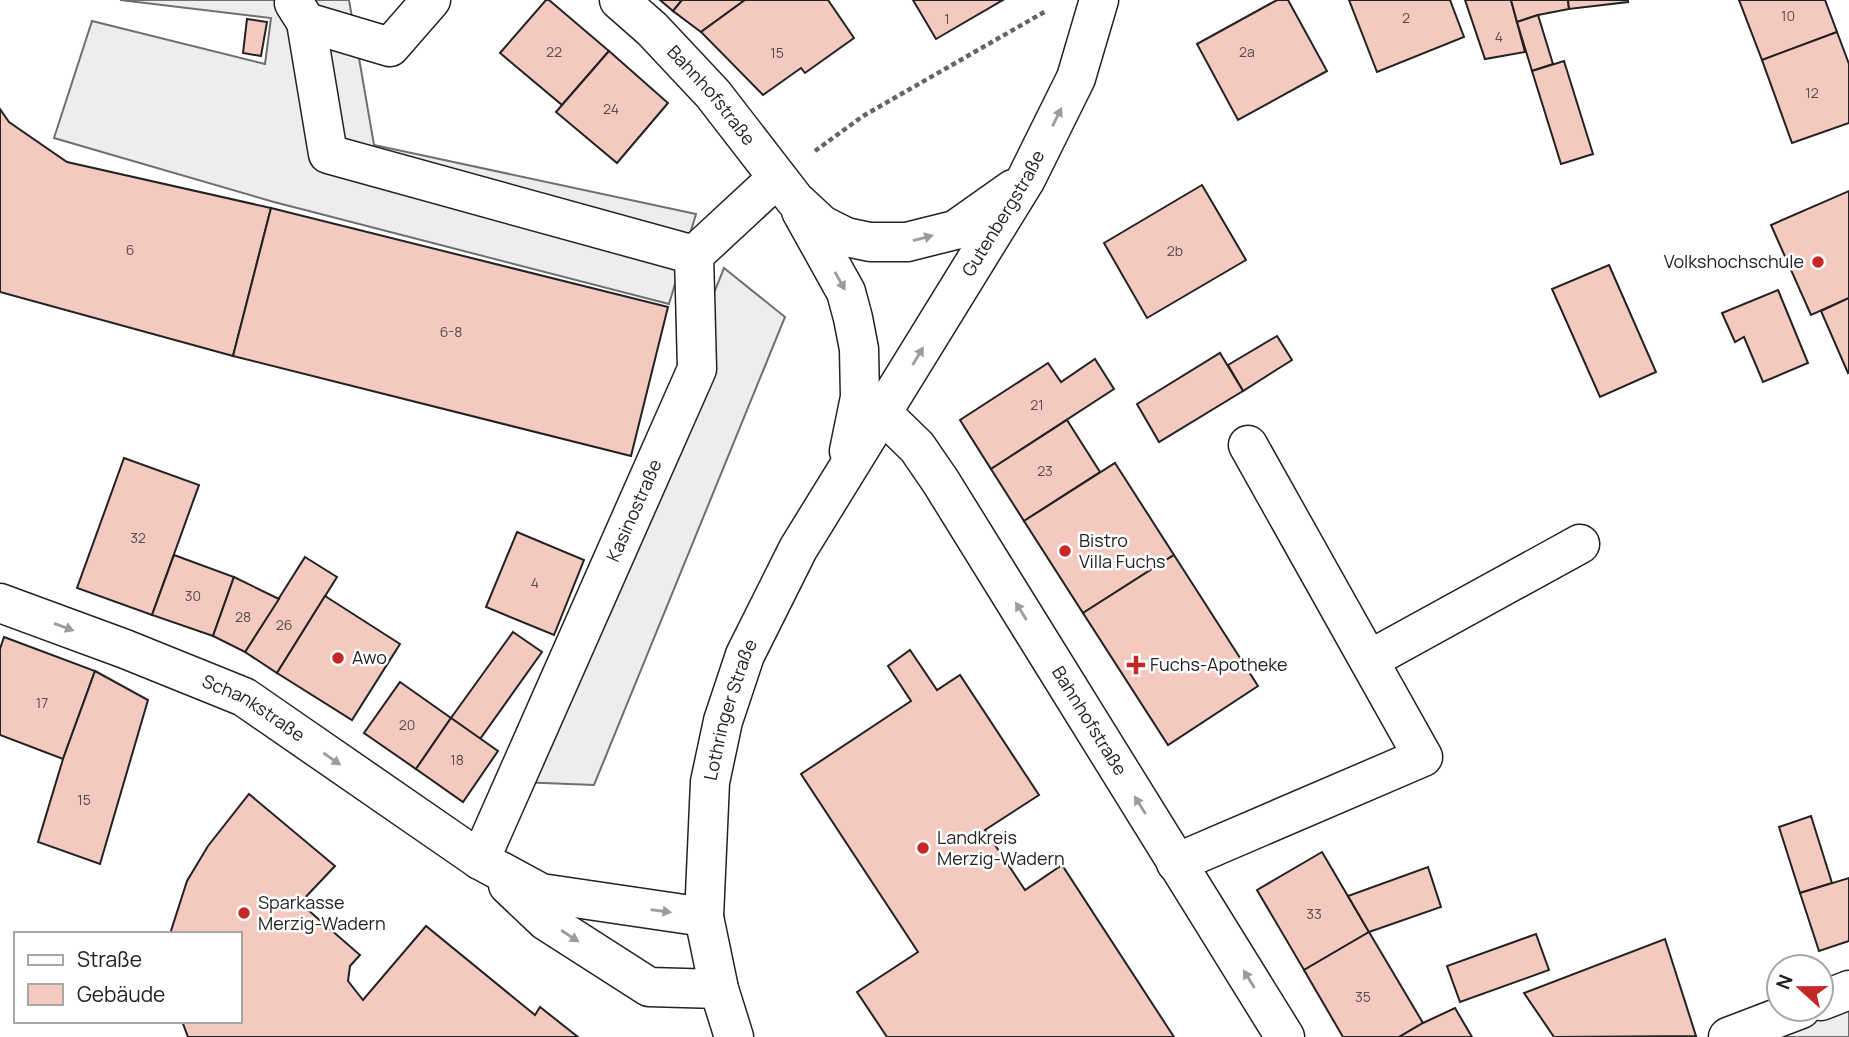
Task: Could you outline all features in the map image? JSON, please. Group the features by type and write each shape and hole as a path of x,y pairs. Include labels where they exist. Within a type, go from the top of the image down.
{"main road":[{"path":"299,11 390,47 431,0"},
{"name":"Bahnhofstraße","path":"619,0 652,29 713,94 786,189 846,292 859,349 860,397 845,473"},
{"name":"Gutenbergstraße","path":"883,414 1026,179 1076,78 1100,0"},
{"path":"299,11 328,154 694,255 786,189"},
{"name":"Bahnhofstraße","path":"786,189 822,225 846,237 870,242 907,242 954,230 1026,179"},
{"name":"Kasinostraße","path":"480,860 697,369 694,255"},
{"name":"Bahnhofstraße","path":"883,414 917,447 941,482 1285,1037"},
{"name":"Lothringer Straße","path":"734,1037 719,989 704,917 710,782 723,721 745,655 773,596 798,549 883,414"},
{"path":"1176,863 1423,757 1248,445"},
{"path":"1369,660 1580,544"},
{"name":"Schankstraße","path":"0,603 244,697 480,860 541,893 704,917"},
{"name":"Schankstraße","path":"480,860 546,920 649,987 719,989"},
{"path":"1728,1037 1765,1023"}],"path":[{"path":"786,189 863,116 1053,7"}],"shaded area":[{"path":"120,0 349,0 374,145 696,214 669,304 274,202 54,138 92,21 265,64 271,18"},
{"path":"724,268 785,317 594,785 519,782"},
{"path":"1849,1003 1849,1037 1759,1037 1796,1023 1835,1023 1835,1008"}],"building":[{"path":"546,0 609,51 562,105 500,53"},
{"path":"660,0 682,0 673,11"},
{"path":"682,0 745,0 701,32 673,11"},
{"path":"745,0 828,0 854,38 805,73 801,68 763,95 701,32"},
{"path":"913,0 1003,0 936,39"},
{"path":"1277,0 1288,0 1327,71 1238,120 1197,44"},
{"path":"1349,0 1450,0 1464,37 1377,72"},
{"path":"1465,0 1511,0 1525,52 1485,59"},
{"path":"1511,0 1568,0 1569,9 1517,22"},
{"path":"1568,0 1628,0 1628,2 1569,9"},
{"path":"1739,0 1825,0 1837,32 1762,60"},
{"path":"1538,15 1553,64 1532,71 1517,22"},
{"path":"247,19 267,22 261,56 243,53"},
{"path":"1837,32 1849,64 1849,123 1792,143 1762,60"},
{"path":"609,51 668,103 617,163 556,112"},
{"path":"1564,61 1593,154 1561,164 1532,71"},
{"path":"0,109 9,122 67,162 271,208 233,356 0,292"},
{"path":"1202,185 1246,260 1147,318 1104,243"},
{"name":"Volkshochschule","path":"1849,191 1849,298 1811,315 1771,225"},
{"path":"271,208 668,307 631,456 233,356"},
{"path":"1609,265 1656,372 1600,397 1552,289"},
{"path":"1778,290 1808,363 1763,382 1744,337 1735,342 1722,313"},
{"path":"1849,298 1849,372 1848,373 1821,311"},
{"path":"1277,336 1292,360 1243,391 1228,365"},
{"path":"1220,353 1243,391 1159,442 1137,404"},
{"path":"1095,359 1114,389 991,469 960,420 1048,363 1061,382"},
{"path":"1067,420 1100,472 1024,521 991,469"},
{"path":"124,458 199,485 152,615 77,588"},
{"path":"1115,463 1174,555 1083,613 1024,521"},
{"path":"517,532 584,560 554,635 486,607"},
{"path":"174,555 234,577 213,636 152,615"},
{"path":"1174,555 1258,686 1168,745 1083,613"},
{"path":"305,557 337,577 277,673 245,652"},
{"path":"234,577 279,599 245,652 213,636"},
{"name":"Awo","path":"325,596 400,644 352,720 277,673"},
{"path":"513,632 542,652 480,739 451,718"},
{"path":"4,637 95,671 63,759 0,735 0,649"},
{"name":"Landkreis Merzig-Wadern","path":"910,650 937,690 960,675 1039,795 985,830 1025,890 1062,865 1174,1037 887,1037 857,992 918,952 801,774 911,701 888,666"},
{"path":"95,671 148,700 100,864 38,842 63,759"},
{"path":"400,682 451,718 416,769 364,733"},
{"path":"451,718 498,751 463,802 416,769"},
{"name":"Sparkasse Merzig-Wadern","path":"249,794 335,866 300,903 360,955 350,966 348,981 363,1000 426,926 535,1015 540,1007 578,1037 188,1037 183,1023 242,1023 242,932 171,932 187,881 208,846"},
{"path":"1811,816 1832,883 1800,893 1779,827"},
{"path":"1322,852 1369,932 1304,970 1257,890"},
{"path":"1428,867 1441,907 1369,932 1348,896"},
{"path":"1849,878 1849,941 1819,951 1800,893"},
{"path":"1369,932 1423,1023 1399,1037 1343,1037 1304,970"},
{"path":"1536,934 1549,970 1460,1002 1447,966"},
{"path":"1665,939 1696,1036 1554,1037 1524,993"},
{"path":"1455,1008 1472,1037 1399,1037 1423,1023"}],"place":[{"name":"Volkshochschule","path":"1818,262"},
{"name":"Bistro Villa Fuchs","path":"1065,551"},
{"name":"Awo","path":"338,658"},
{"name":"Fuchs-Apotheke","path":"1136,665"},
{"name":"Landkreis Merzig-Wadern","path":"923,848"},
{"name":"Sparkasse Merzig-Wadern","path":"244,913"}]}
